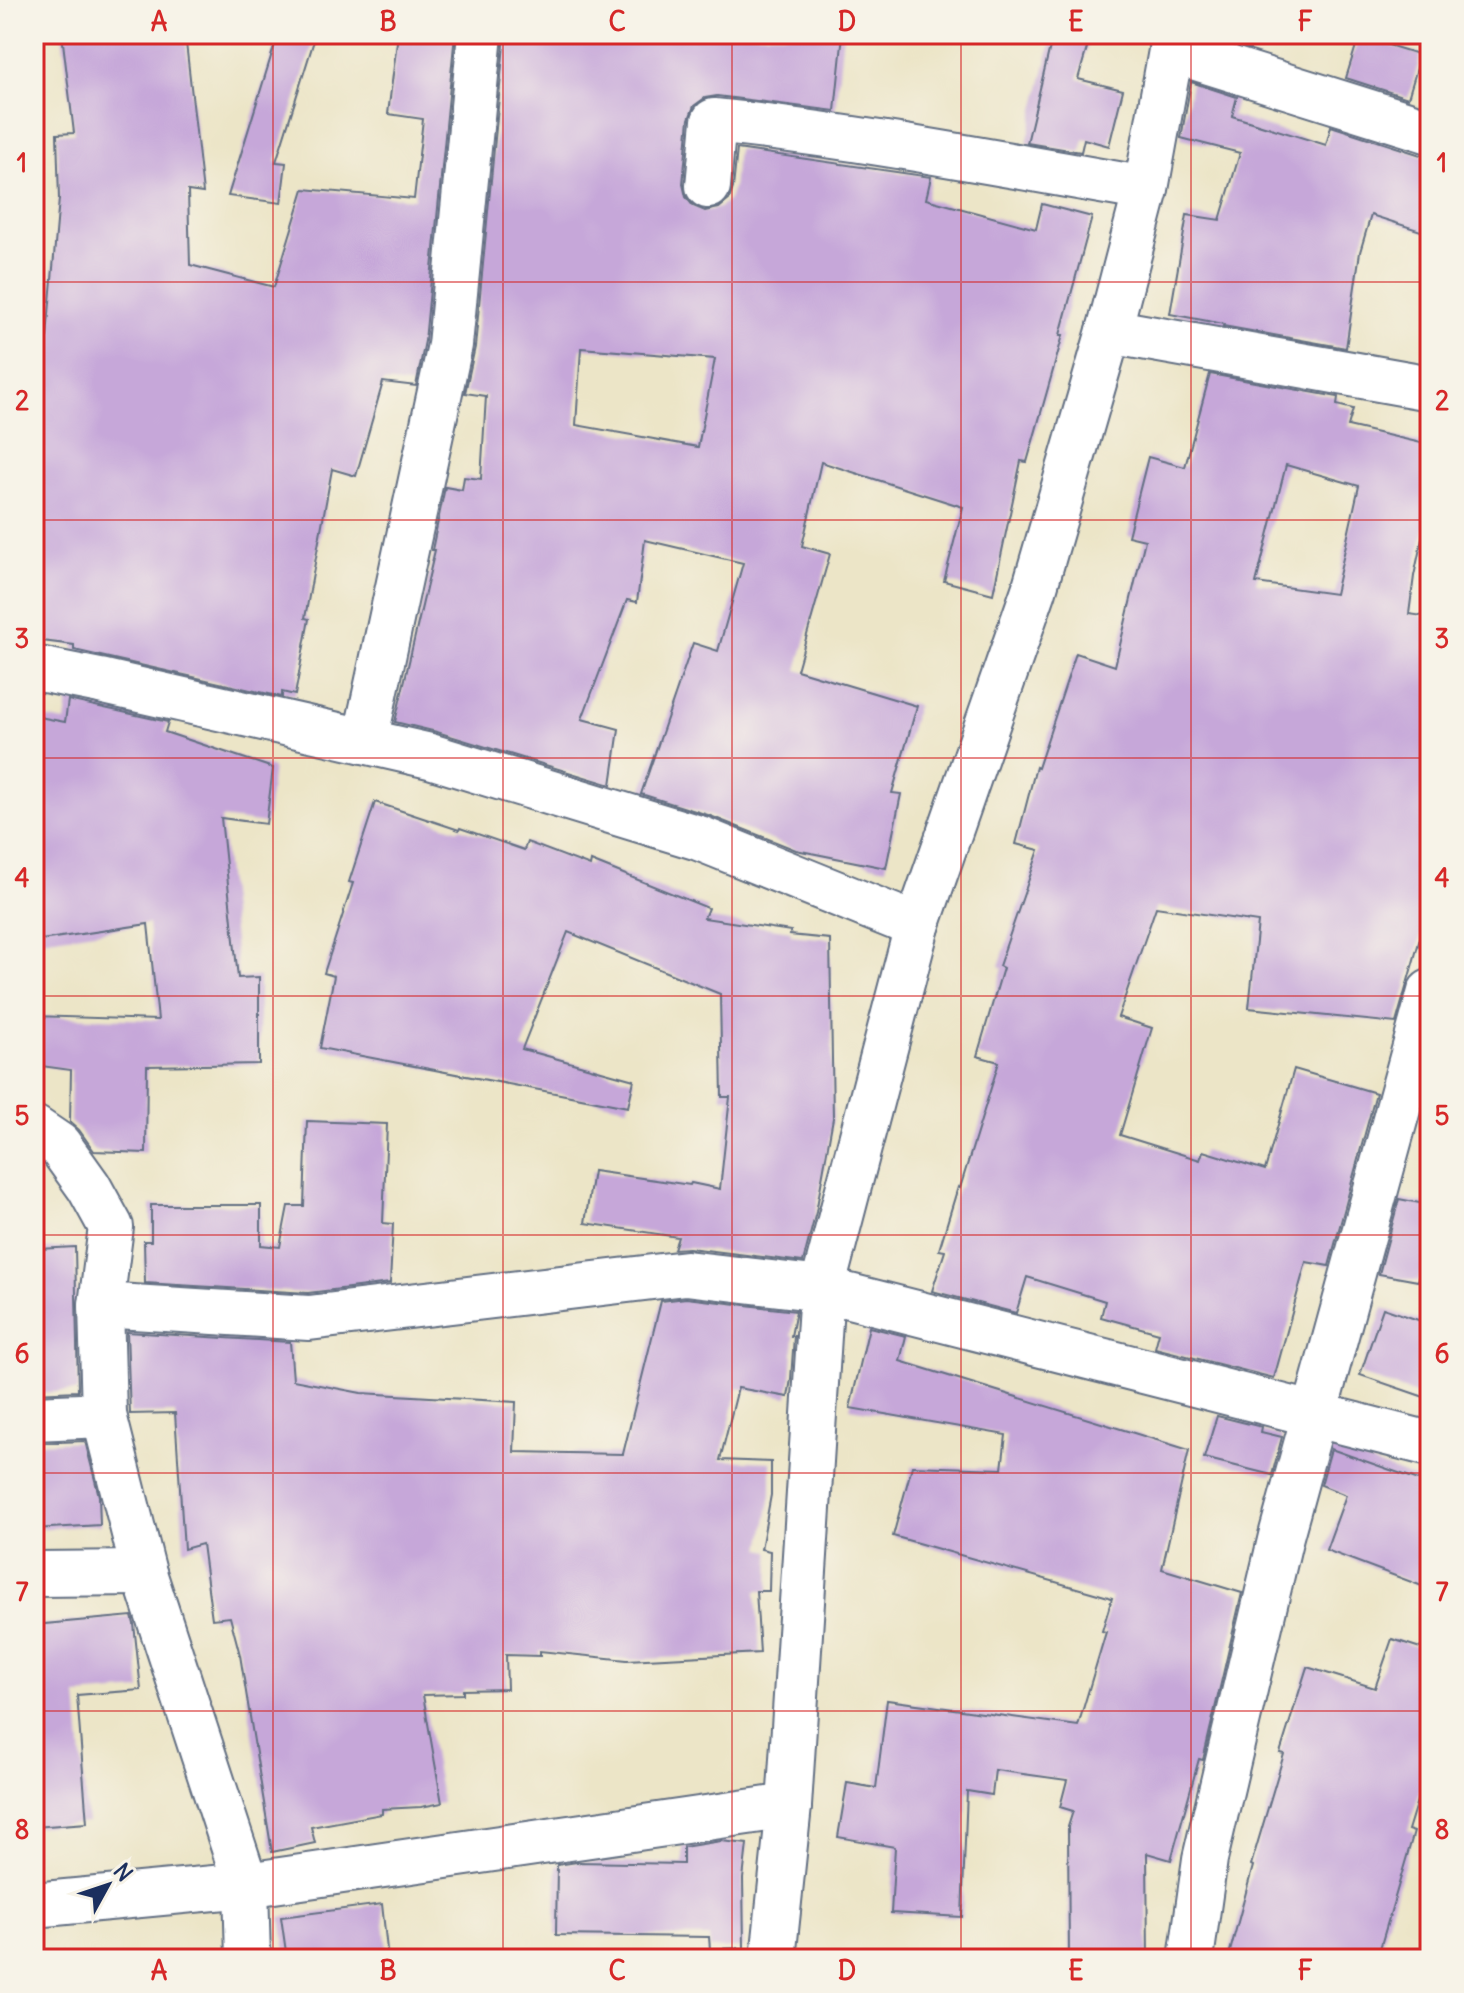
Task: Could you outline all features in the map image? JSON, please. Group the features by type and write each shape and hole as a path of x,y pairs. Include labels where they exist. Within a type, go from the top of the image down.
{"street":[{"path":"365,741 450,345 480,34"},
{"path":"773,1959 789,1806 822,1289 917,926 1034,590 1109,331 1146,189 1172,42 1430,131"},
{"path":"708,186 714,121 884,143 1146,189"},
{"path":"1109,331 1430,388"},
{"path":"34,668 430,756 699,838 917,926"},
{"path":"1191,1959 1205,1859 1281,1536 1430,992"},
{"path":"34,1128 59,1145 89,1187 111,1227 101,1305 104,1415 144,1573 246,1885 248,1959"},
{"path":"101,1305 309,1318 686,1273 822,1289 1430,1444"},
{"path":"34,1418 104,1415"},
{"path":"34,1574 144,1573"},
{"path":"34,1905 246,1885 789,1806"}],"building":[{"path":"62,34 185,34 203,193 188,191 190,265 274,287 304,189 414,199 423,119 388,114 398,34 455,34 425,341 416,386 383,382 356,476 332,469 305,618 309,619 295,695 282,692 282,697 74,650 74,645 34,640 36,336 47,337 59,199 57,134 74,133"},
{"path":"278,34 316,34 276,162 286,163 281,203 228,196"},
{"path":"505,34 843,34 835,111 717,96 705,98 694,106 689,119 683,184 686,197 693,206 705,211 719,208 729,200 737,149 931,177 926,199 1036,229 1042,204 1092,217 1027,462 1021,461 993,594 944,581 963,507 821,462 802,546 830,554 797,670 917,706 892,793 901,794 886,868 796,850 708,815 641,794 693,643 718,651 743,563 645,540 637,602 627,600 582,719 619,729 611,785 395,722 435,550 432,550 445,487 462,490 464,477 481,479 486,396 465,393 475,347","holes":["581,348 715,359 698,447 576,425"]},
{"path":"1053,34 1091,34 1078,79 1123,90 1109,146 1084,139 1081,152 1027,143"},
{"path":"1205,34 1254,34 1250,49"},
{"path":"1359,36 1421,55 1408,98 1346,78"},
{"path":"1191,82 1237,97 1232,116 1326,145 1331,126 1430,158 1430,234 1371,215 1360,252 1346,348 1170,314 1187,215 1220,220 1240,153 1181,138"},
{"path":"1210,374 1338,397 1337,405 1353,409 1348,426 1430,445 1430,502 1409,614 1430,617 1430,903 1396,1023 1249,1008 1258,922 1156,907 1118,1017 1152,1028 1120,1135 1200,1160 1203,1151 1265,1170 1294,1069 1376,1093 1329,1266 1306,1262 1274,1378 1155,1348 1159,1333 1101,1317 1105,1301 1027,1277 1016,1313 932,1291 945,1251 939,1250 999,1062 977,1056 1003,968 999,966 1039,850 1016,844 1036,767 1076,653 1115,666 1145,540 1128,536 1148,457 1185,467","holes":["1286,465 1359,486 1335,594 1256,583"]},
{"path":"68,700 168,722 165,732 273,768 266,824 221,818 238,978 259,977 259,1064 147,1066 146,1153 94,1151 70,1122 71,1070 34,1065 34,1016 158,1020 148,924 34,941 34,716 65,722"},
{"path":"375,802 524,850 527,842 590,866 591,861 708,908 704,918 791,931 790,935 830,939 833,1118 816,1212 803,1262 689,1248 674,1249 678,1237 585,1223 593,1171 720,1189 730,1097 722,1097 720,994 568,932 522,1049 634,1080 628,1107 320,1048 334,976 324,973"},
{"path":"307,1121 387,1124 383,1223 393,1224 390,1283 308,1293 145,1283 144,1241 151,1241 151,1205 261,1205 261,1245 280,1247 288,1206 304,1206"},
{"path":"1399,1199 1430,1205 1430,1244 1418,1281 1379,1274"},
{"path":"75,1247 78,1391 34,1393 34,1281 41,1280 39,1249"},
{"path":"686,1298 796,1311 791,1336 794,1336 788,1397 738,1388 720,1460 771,1462 771,1495 761,1549 770,1551 769,1591 756,1591 760,1653 627,1660 540,1651 540,1656 506,1655 507,1689 423,1695 442,1803 382,1809 382,1814 311,1827 315,1843 272,1852 240,1655 230,1617 212,1619 202,1544 184,1549 175,1413 130,1414 127,1332 290,1342 293,1380 361,1393 516,1402 514,1452 623,1454 661,1301"},
{"path":"1383,1308 1430,1324 1430,1399 1360,1375"},
{"path":"869,1327 906,1336 900,1361 1189,1450 1162,1569 1242,1593 1203,1760 1199,1759 1171,1860 1147,1853 1148,1959 1069,1959 1068,1827 1073,1811 1060,1807 1067,1780 995,1770 992,1795 967,1791 962,1917 891,1913 895,1847 838,1837 847,1783 876,1788 887,1700 1078,1726 1106,1632 1102,1631 1112,1598 893,1536 912,1466 1002,1469 1006,1435 850,1408"},
{"path":"1217,1416 1262,1427 1261,1432 1282,1437 1272,1475 1204,1458"},
{"path":"85,1441 99,1496 100,1525 34,1529 34,1443"},
{"path":"1331,1449 1430,1484 1430,1589 1326,1550 1346,1495 1321,1485"},
{"path":"132,1616 141,1690 77,1695 87,1823 34,1827 34,1625"},
{"path":"1392,1639 1430,1651 1430,1758 1408,1830 1414,1832 1377,1959 1228,1959 1251,1865 1284,1754 1280,1753 1307,1667 1375,1688"},
{"path":"721,1841 747,1844 743,1879 744,1948 710,1949 709,1937 556,1935 557,1865 577,1862 683,1864 683,1847"},
{"path":"382,1904 388,1959 287,1959 281,1917"}]}
